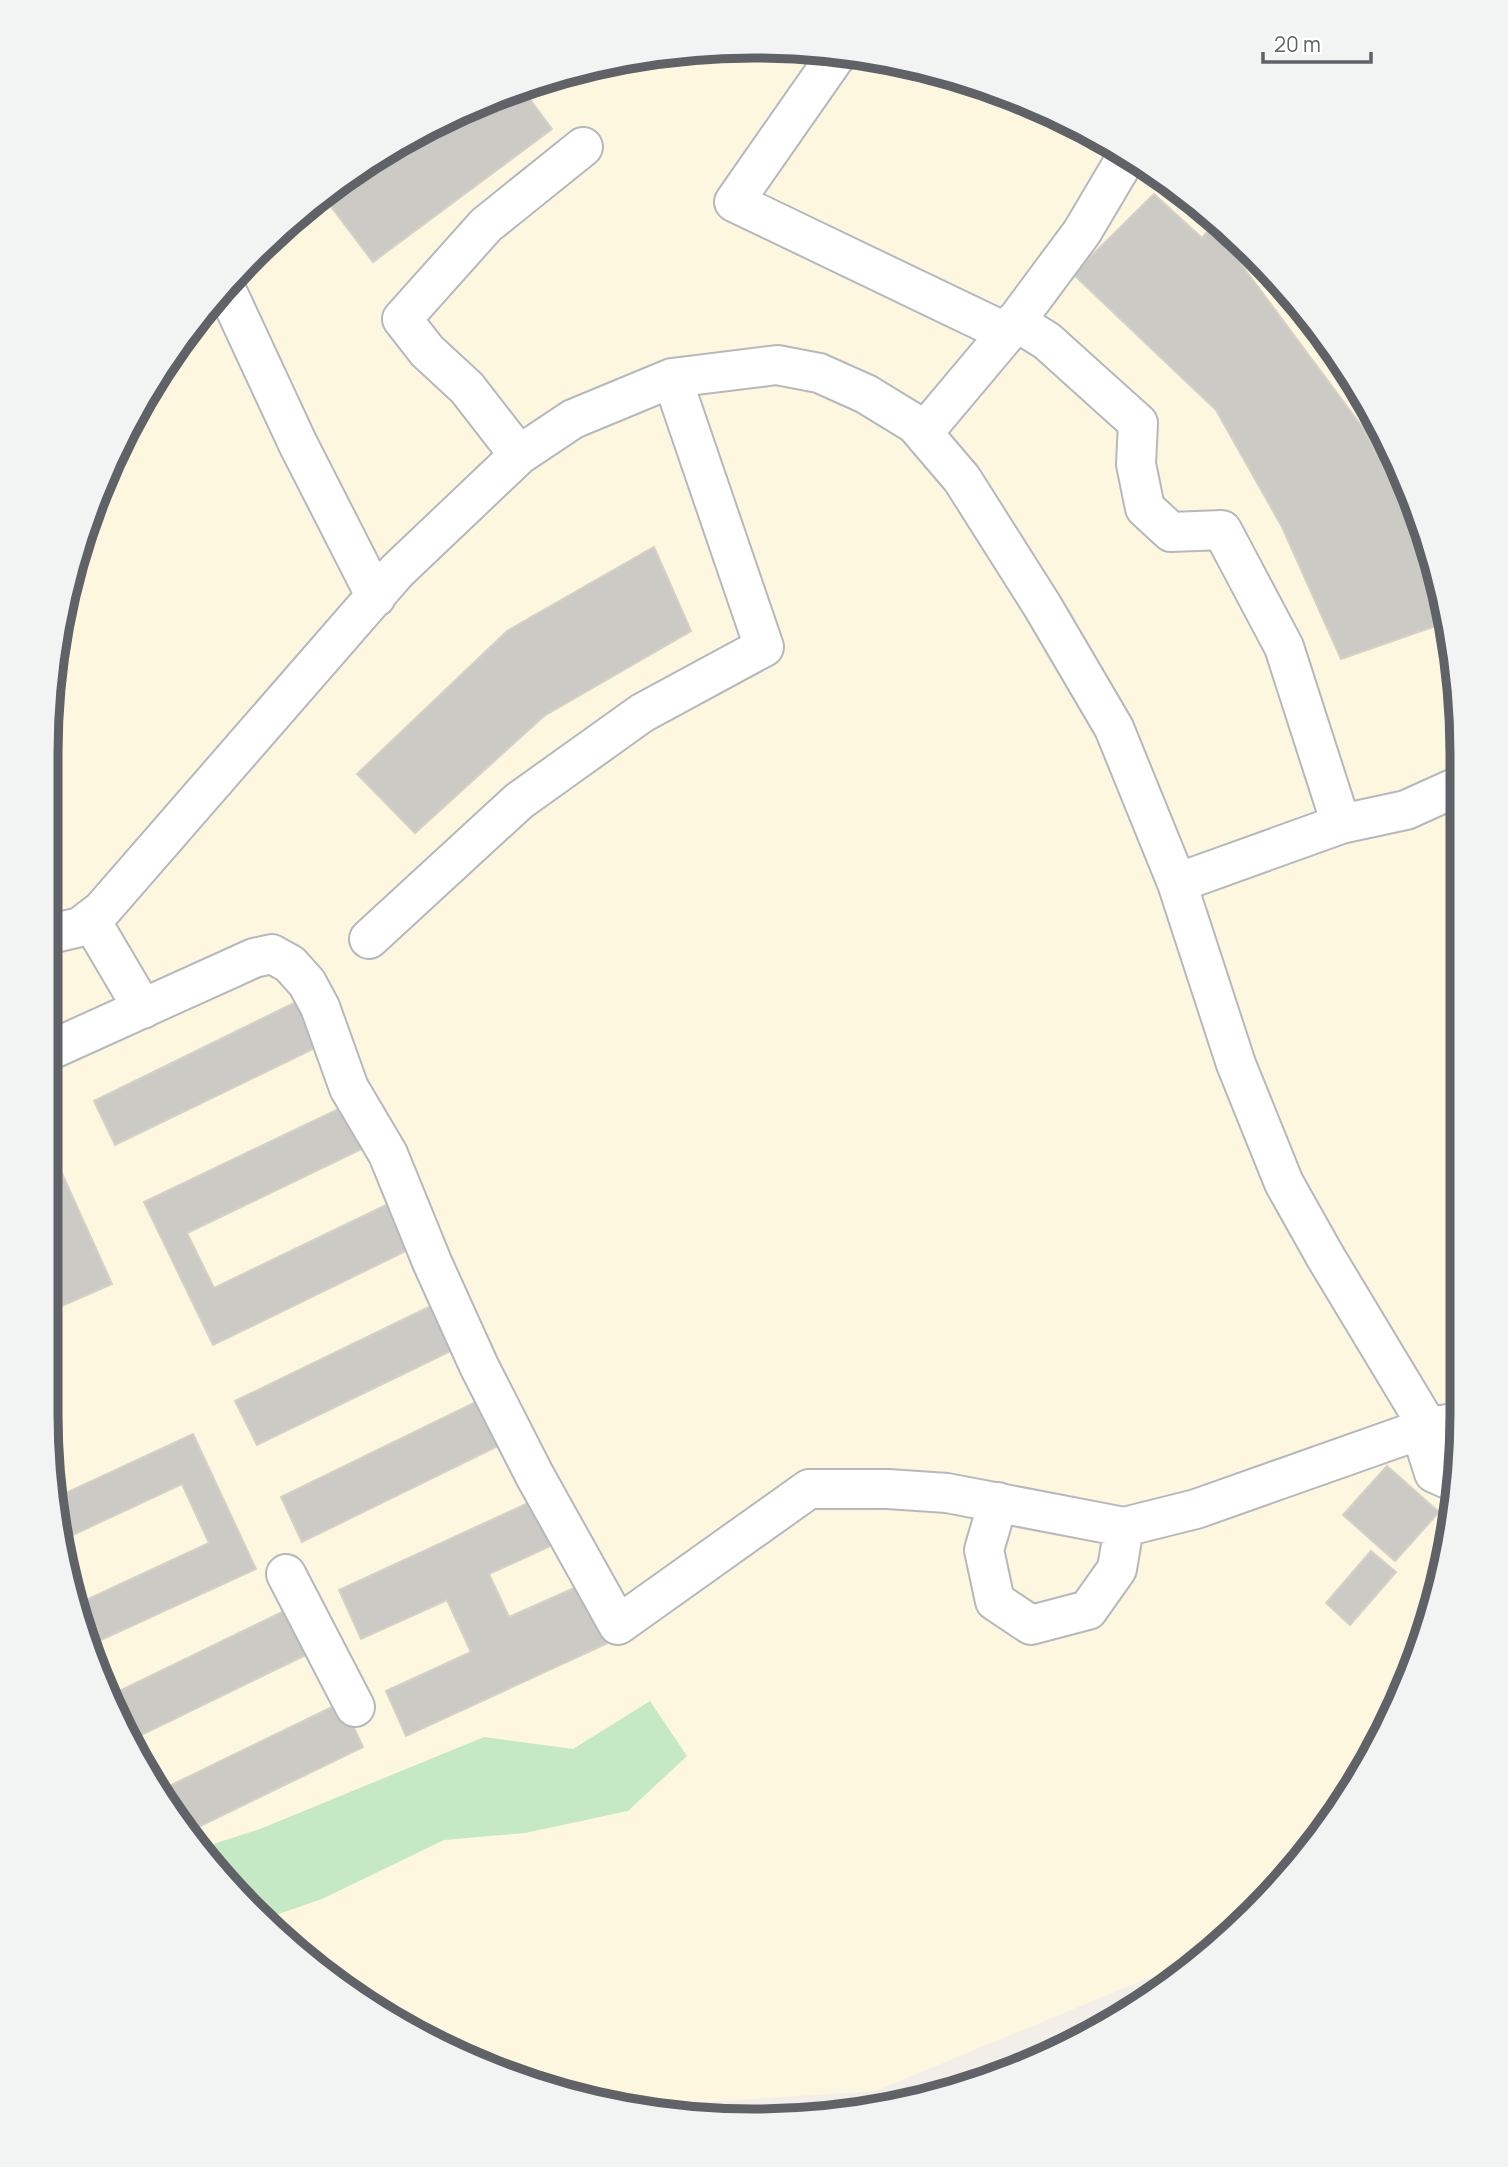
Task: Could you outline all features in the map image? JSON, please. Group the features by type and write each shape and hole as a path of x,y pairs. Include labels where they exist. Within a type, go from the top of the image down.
{"lane":[{"path":"831,62 734,202 1046,341 1138,423 1136,464 1145,508 1171,532 1222,530 1284,647 1341,824"},
{"path":"519,455 467,388 427,351 402,319 486,225 583,147"},
{"path":"923,433 1011,327 1082,232 1122,164"},
{"path":"230,297 313,475 376,597"},
{"path":"58,932 80,927 111,900 397,571 519,455 573,419 672,378 777,365 819,373 866,394 915,424 962,479 1114,728 1177,883 1236,1064 1284,1183 1325,1256 1444,1424"},
{"path":"369,939 519,801 642,713 764,647 672,378"},
{"path":"1177,883 1341,824 1406,810 1450,790"},
{"path":"90,919 143,1009"},
{"path":"58,1047 254,958 272,954 290,964 307,983 320,1007 349,1088 388,1154 432,1262 479,1366 535,1476 618,1625 809,1489 888,1489 947,1493 1124,1527 1196,1509 1444,1424"},
{"path":"1444,1424 1427,1451 1434,1474 1447,1479"},
{"path":"998,1502 984,1550 995,1601 1031,1625 1088,1610 1117,1569 1124,1527"},
{"path":"286,1574 355,1707"}],"shaded area":[{"path":"708,59 800,59 845,64 934,81 978,95 1020,111 1102,151 1141,175 1213,231 1277,295 1306,330 1333,367 1378,446 1397,488 1427,574 1437,618 1449,708 1449,1459 1437,1549 1427,1593 1397,1679 1357,1761 1306,1837 1246,1905 1178,1965 875,2091 673,2104 574,2086 488,2056 446,2037 367,1992 330,1965 262,1905 231,1872 175,1800 151,1761 111,1679 81,1593 71,1549 59,1459 59,708 71,618 81,574 111,488 130,446 175,367 231,295 295,231 367,175 446,130 530,95 618,71"}],"green space":[{"path":"650,1701 687,1756 628,1811 525,1833 444,1840 322,1899 273,1916 209,1845 260,1829 484,1737 573,1749"}],"building":[{"path":"527,96 552,129 373,262 328,203 406,151 446,130"},
{"path":"1154,194 1202,238 1210,228 1241,257 1238,260 1363,428 1405,510 1427,574 1438,625 1341,659 1282,527 1216,410 1073,274"},
{"path":"654,547 691,631 544,716 415,833 357,774 507,631"},
{"path":"300,1000 321,1045 115,1145 94,1101"},
{"path":"353,1102 372,1144 187,1233 214,1288 388,1204 410,1249 213,1345 144,1202"},
{"path":"58,1165 112,1284 58,1308"},
{"path":"441,1301 463,1345 257,1445 235,1401"},
{"path":"486,1397 508,1441 302,1542 281,1497"},
{"path":"193,1434 256,1569 97,1642 84,1601 209,1543 182,1484 69,1537 63,1494"},
{"path":"1387,1466 1439,1512 1395,1561 1343,1515"},
{"path":"539,1498 559,1542 489,1574 509,1617 583,1584 610,1642 406,1736 386,1691 471,1652 447,1600 361,1639 339,1590"},
{"path":"1371,1551 1396,1572 1350,1625 1326,1603"},
{"path":"290,1608 312,1652 138,1737 117,1692"},
{"path":"342,1702 363,1747 196,1828 167,1787"}]}
